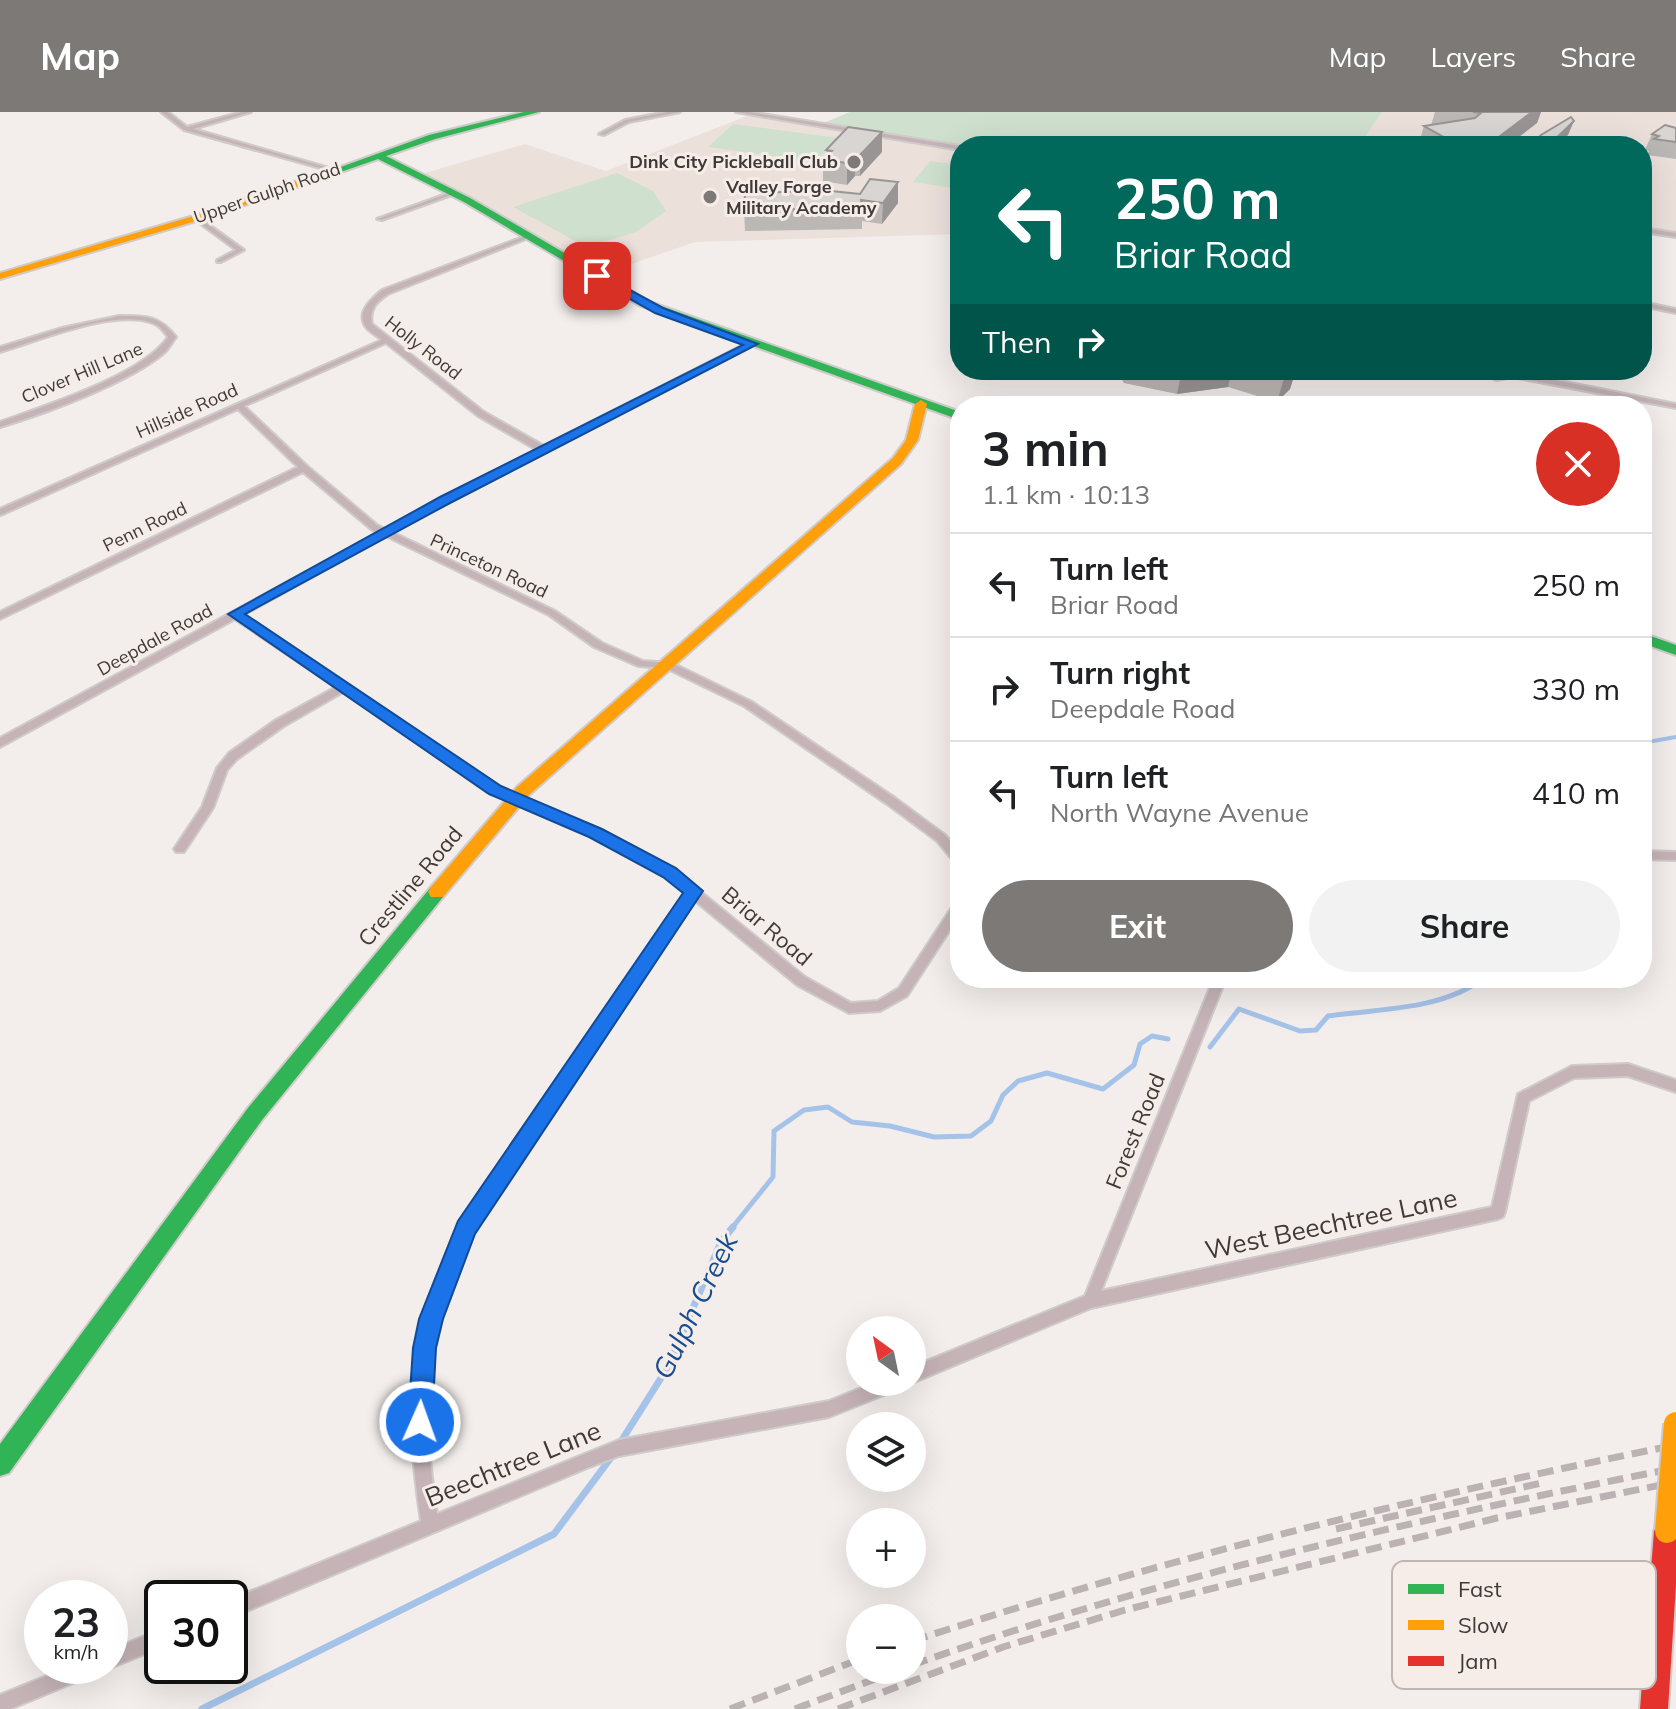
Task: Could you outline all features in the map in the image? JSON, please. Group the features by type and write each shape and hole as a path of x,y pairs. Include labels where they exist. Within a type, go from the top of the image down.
{"street":[{"path":"164,112 186,129 333,170"},
{"path":"186,129 248,112"},
{"name":"Upper Gulph Road","path":"0,276 196,218 464,128 535,112"},
{"path":"602,134 627,121 677,112"},
{"path":"739,112 950,146"},
{"path":"802,121 810,112"},
{"path":"377,155 454,193 643,303 950,413"},
{"path":"380,219 454,193"},
{"path":"196,218 241,250 219,261"},
{"path":"1652,231 1676,235"},
{"name":"Holly Road","path":"530,236 385,292 372,302 366,316 368,325 481,414 544,450"},
{"path":"1652,306 1676,311"},
{"name":"Clover Hill Lane","path":"0,350 88,323 126,317 161,323 172,337 167,349 146,365 0,425"},
{"name":"Hillside Road","path":"0,512 387,340"},
{"name":"Deepdale Road","path":"0,743 386,533 752,344"},
{"path":"1551,380 1628,396"},
{"path":"1652,401 1676,406"},
{"name":"Crestline Road","path":"0,1464 255,1114 514,800 897,461 912,440 921,404"},
{"name":"Princeton Road","path":"238,405 304,468 386,533 552,613 598,645 642,664 668,665"},
{"name":"Penn Road","path":"0,616 304,468"},
{"name":"Briar Road","path":"235,614 514,800 595,833 670,873 801,981 849,1008 880,1006 903,992 950,919"},
{"path":"1652,642 1676,650"},
{"path":"668,665 748,704 791,731 941,838 950,849"},
{"path":"180,849 207,808 222,768 233,756 280,723 343,688"},
{"path":"1652,855 1676,856"},
{"path":"430,1525 421,1466 420,1401 425,1348 447,1272 466,1228 500,1175 694,891"},
{"name":"Forest Road","path":"1090,1301 1216,988"},
{"name":"West Beechtree Lane","path":"926,1369 1090,1301 1498,1212 1523,1098 1572,1072 1628,1070 1676,1086"},
{"name":"Beechtree Lane","path":"248,1601 619,1448 829,1409 861,1396"},
{"path":"1656,1682 1676,1424"},
{"path":"0,1704 49,1684"},
{"path":"1654,1709 1655,1689"}],"shaded area":[{"path":"1382,112 1676,112 1676,235 1652,231 1652,136 1366,136"},
{"name":"Valley Forge Military Academy","path":"752,114 950,146 950,234 695,242 597,276 418,175 525,144 606,171"}],"green space":[{"path":"850,112 1382,112 1366,136 950,136 950,144 821,124"},
{"path":"733,124 839,138 816,162 708,147"},
{"path":"930,161 950,164 950,188 913,182"},
{"path":"617,173 653,191 666,211 636,232 586,247 513,207"}],"building":[{"path":"1473,112 1532,112 1500,136 1442,136 1424,126 1475,118 1481,113"},
{"path":"1571,117 1574,121 1558,136 1541,135"},
{"path":"1665,125 1676,128 1676,142 1654,139 1659,136 1652,134"},
{"path":"848,127 882,132 860,155 855,155 847,163 823,160 832,151 826,150"},
{"path":"870,179 898,182 883,203 861,200 862,208 744,210 745,194 821,190 860,194"}],"waterway":[{"name":"Gulph Creek","path":"1652,741 1676,737"},
{"name":"Gulph Creek","path":"1210,1047 1239,1009 1300,1031 1316,1030 1328,1016 1430,1002 1468,988"},
{"name":"Gulph Creek","path":"731,1229 773,1177 774,1131 804,1110 828,1107 852,1122 890,1126 934,1137 971,1136 991,1121 1003,1095 1018,1081 1047,1073 1103,1089 1134,1065 1140,1044 1152,1036 1168,1039"},
{"name":"Gulph Creek","path":"620,1443 668,1367 721,1242 733,1227"},
{"name":"Gulph Creek","path":"202,1709 554,1534 613,1455"}],"railway":[{"path":"926,1637 1101,1583 1291,1532 1483,1486 1676,1445"},
{"path":"926,1660 1195,1577 1482,1508 1676,1468"},
{"path":"1336,1529 1546,1482"},
{"path":"838,1709 1003,1647 1125,1610 1497,1518 1676,1482"},
{"path":"730,1709 846,1664"},
{"path":"795,1709 862,1684"}],"traffic: fast":[{"path":"332,172 432,137 535,112"},
{"path":"377,155 467,200 643,303 950,412"},
{"path":"1652,642 1676,650"},
{"path":"0,1464 255,1114 437,892"}],"traffic: slow":[{"path":"0,276 210,214 332,172"},
{"path":"437,892 523,791 897,461 912,440 921,404"},
{"path":"1667,1531 1676,1424"}],"traffic: jam":[{"path":"1656,1682 1667,1531"},
{"path":"1654,1709 1655,1689"}],"place":[{"name":"Dink City Pickleball Club","path":"854,162"},
{"name":"Valley Forge Military Academy","path":"710,197"}],"route":[{"path":"420,1422 425,1348 431,1319 466,1228 694,891 670,873 595,833 495,790 235,614 445,500 752,344 643,303 597,276"}]}
